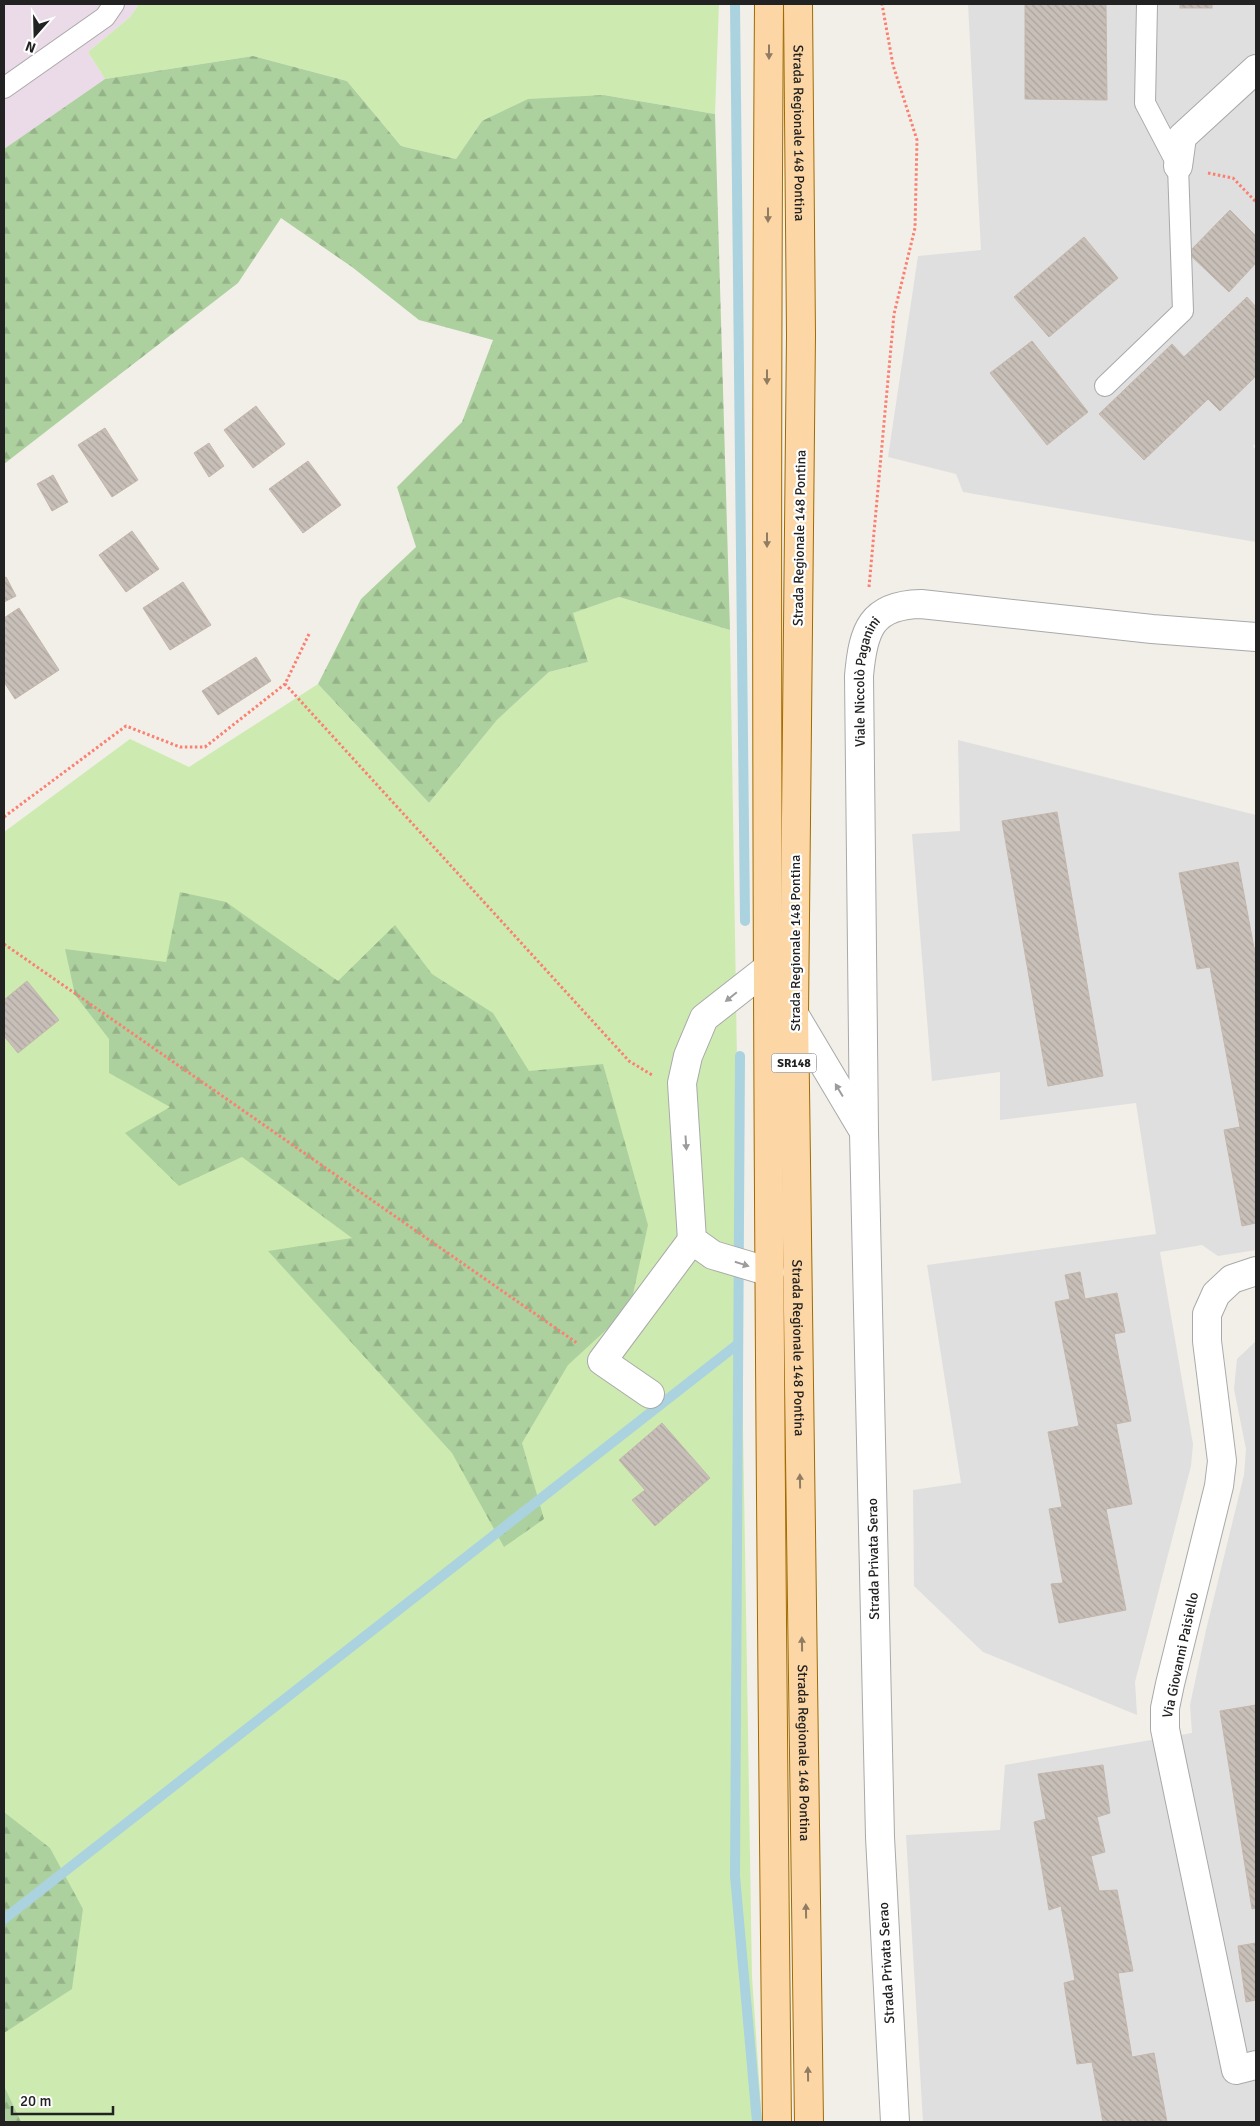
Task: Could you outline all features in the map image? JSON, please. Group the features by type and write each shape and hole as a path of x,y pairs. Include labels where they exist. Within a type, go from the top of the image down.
{"main road":[{"name":"Strada Regionale 148 Pontina","path":"769,4 767,363 771,1568 777,2122"},
{"name":"Strada Regionale 148 Pontina","path":"798,4 801,335 794,1014 809,2122"}],"street":[{"path":"1178,166 1182,137 1256,69"},
{"name":"Viale Niccolò Paganini","path":"864,1132 859,676 863,646 875,619 884,611 895,606 936,604 1152,629 1256,637"},
{"name":"Strada Regionale 148 Pontina","path":"769,966 704,1018 688,1056 682,1083 703,1248 770,1272"},
{"name":"Strada Privata Serao","path":"794,1014 864,1132 880,1837 895,2122"},
{"path":"650,1394 602,1361 703,1248"},
{"name":"Via Giovanni Paisiello","path":"1256,1271 1232,1279 1216,1294 1207,1314 1207,1341 1222,1461 1219,1486 1170,1684 1165,1708 1165,1729 1236,2070 1256,2065"}],"lane":[{"path":"4,88 105,17 114,4"},
{"path":"1105,386 1182,311 1178,166 1145,103 1147,4"}],"path":[{"path":"875,619 869,588 894,314 915,228 917,140 893,65 882,4"},
{"path":"1178,166 1233,178 1256,202"},
{"path":"4,817 126,726 180,747 205,747 285,684 309,634"},
{"path":"285,684 629,1061 655,1076 682,1083"},
{"path":"4,944 602,1361"}],"shaded area":[{"path":"4,4 139,4 130,17 88,52 105,79 4,149"},
{"path":"968,4 1256,4 1256,443 1253,446 1256,450 1256,542 963,492 956,474 888,457 918,256 981,250"},
{"path":"958,740 1256,815 1256,1250 1218,1256 1202,1245 1160,1252 1193,1444 1191,1466 1135,1682 1137,1715 983,1652 914,1586 913,1490 961,1483 927,1265 1156,1234 1136,1103 1000,1120 1000,1072 932,1081 912,834 960,831"},
{"path":"1256,1341 1256,2122 923,2122 906,1835 1000,1830 1005,1765 1192,1733 1190,1705 1206,1630 1244,1475 1246,1449 1234,1389 1237,1359"}],"green space":[{"path":"139,4 719,4 715,114 604,95 482,121 456,159 401,146 347,81 253,56 105,79 88,52 130,17"},
{"path":"253,56 347,81 401,146 456,159 482,121 528,99 604,95 715,114 730,630 619,597 573,613 588,662 549,672 497,720 429,803 318,684 361,599 416,547 397,487 462,422 493,340 419,320 352,267 281,218 238,283 4,464 4,149 105,79"},
{"path":"619,597 730,630 752,1977 762,2122 4,2122 4,832 130,739 189,767 318,684 429,803 497,720 549,672 588,662 572,613"},
{"path":"180,892 226,902 338,981 395,925 432,974 493,1013 529,1071 603,1064 648,1225 630,1308 568,1365 522,1443 544,1519 504,1547 452,1453 268,1251 352,1238 242,1157 179,1186 125,1133 170,1107 109,1073 109,1039 75,995 65,949 166,962"},
{"path":"4,1812 50,1848 83,1909 72,1989 4,2033"},
{"path":"4,2086 21,2122 4,2122"}],"building":[{"path":"1025,4 1106,4 1107,100 1025,99"},
{"path":"1180,4 1212,4 1212,8 1180,8"},
{"path":"1230,210 1256,236 1256,263 1229,292 1188,253"},
{"path":"1084,237 1118,278 1049,337 1014,297"},
{"path":"1247,297 1256,307 1256,376 1220,411 1208,399 1144,460 1099,414 1172,344 1184,357"},
{"path":"1032,341 1088,412 1047,445 990,373"},
{"path":"256,406 285,444 253,468 224,430"},
{"path":"105,428 138,480 112,497 78,445"},
{"path":"209,443 224,466 209,477 194,453"},
{"path":"308,461 341,505 303,533 269,489"},
{"path":"53,475 68,502 52,511 37,484"},
{"path":"132,531 159,569 126,592 99,555"},
{"path":"6,577 16,596 4,602 4,578"},
{"path":"183,582 211,625 170,650 143,608"},
{"path":"19,608 59,670 15,699 4,682 4,618"},
{"path":"256,657 271,681 218,715 202,691"},
{"path":"1057,812 1103,1076 1048,1086 1002,821"},
{"path":"1238,862 1254,948 1256,948 1256,1223 1242,1226 1224,1130 1240,1127 1210,967 1197,969 1179,873"},
{"path":"27,981 59,1020 18,1053 4,1036 4,1000"},
{"path":"1080,1272 1085,1299 1117,1293 1125,1332 1114,1334 1131,1421 1116,1424 1132,1504 1106,1509 1126,1610 1059,1623 1051,1584 1063,1583 1049,1509 1062,1507 1048,1432 1079,1426 1055,1302 1070,1299 1065,1275"},
{"path":"662,1423 710,1478 655,1526 632,1500 645,1490 619,1460"},
{"path":"1256,1705 1256,1908 1252,1909 1220,1711"},
{"path":"1103,1765 1110,1813 1097,1817 1105,1852 1091,1856 1099,1891 1117,1890 1133,1971 1118,1973 1132,2057 1154,2053 1167,2122 1103,2122 1092,2062 1077,2064 1064,1983 1075,1980 1061,1906 1049,1910 1034,1822 1046,1819 1038,1774"},
{"path":"1256,1943 1256,2000 1246,2002 1238,1946"}],"waterway":[{"path":"735,4 745,921"},
{"path":"740,1056 735,1876 757,2122"},
{"path":"4,1919 738,1344"}]}
